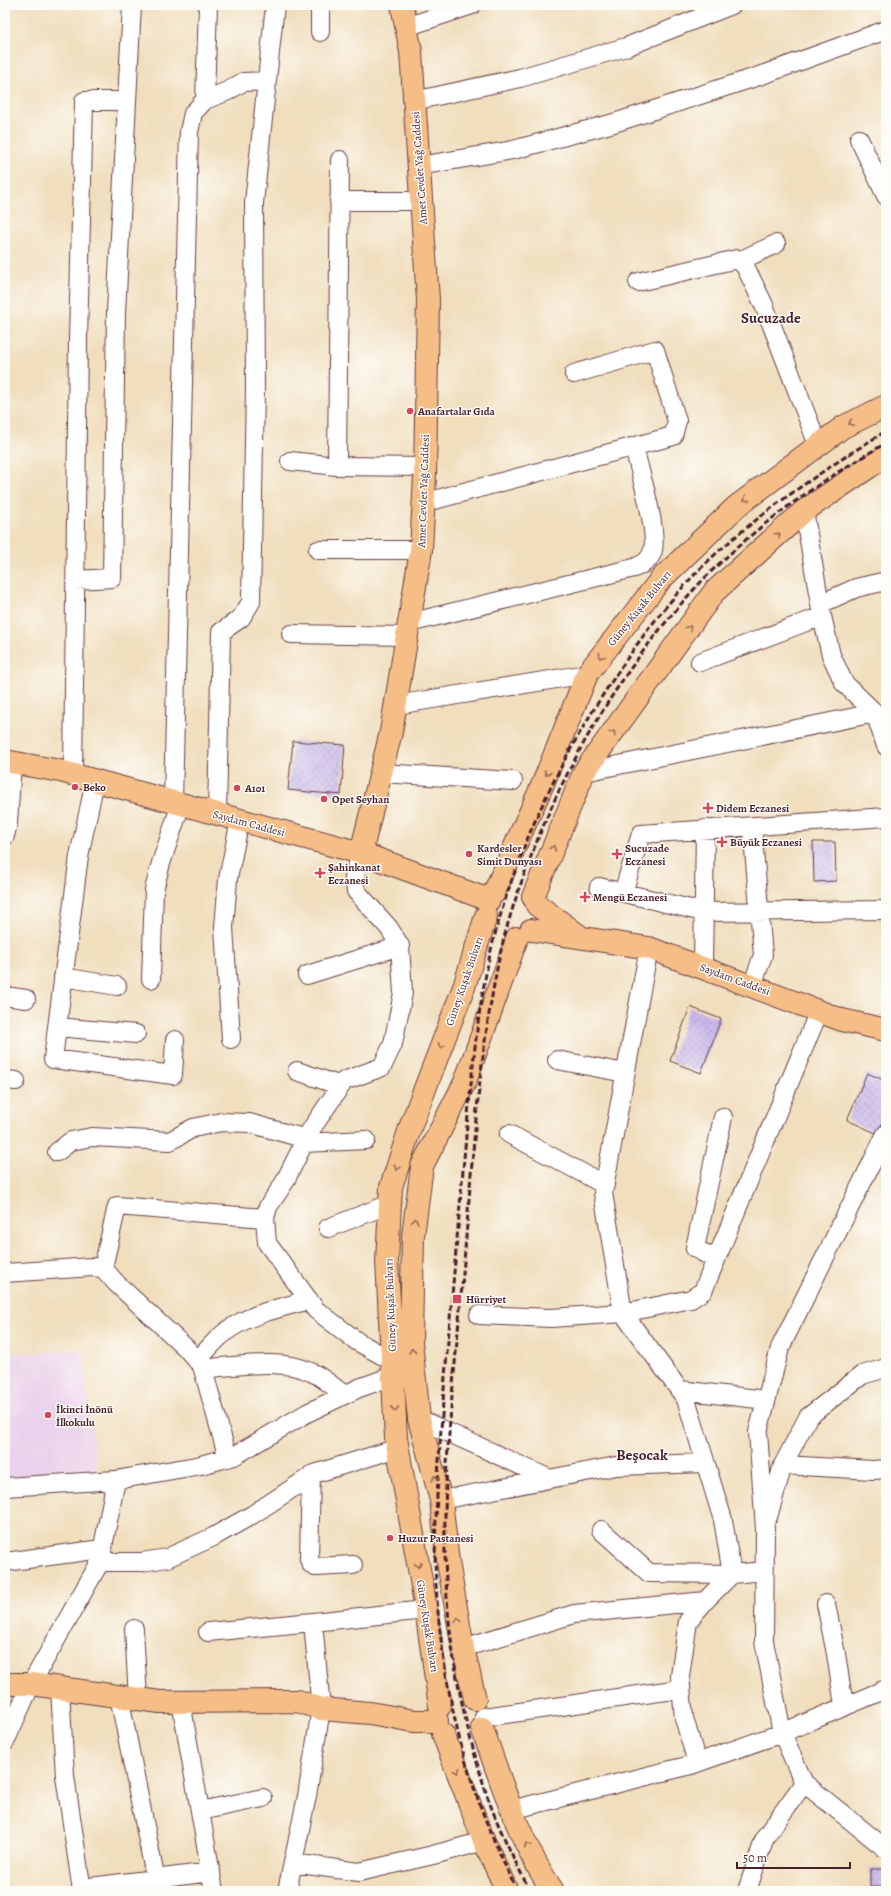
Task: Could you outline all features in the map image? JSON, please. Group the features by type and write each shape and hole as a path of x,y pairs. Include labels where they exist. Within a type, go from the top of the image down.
{"main road":[{"name":"Amet Cevdet Yağ Caddesi","path":"361,853 392,732 421,550 424,503 428,300 411,52 402,5"},
{"name":"Güney Kuşak Bulvarı","path":"507,1891 484,1841 440,1720 425,1610 398,1448 387,1261 391,1187 411,1125 464,987 490,903 542,786 587,674 661,579 737,506 843,427 886,406"},
{"path":"581,937 535,901 527,891 519,887 510,886 502,888 490,903 489,924 497,934 508,938 524,934 536,923 538,914 535,901 584,772 714,592 804,511 886,457"},
{"name":"Saydam Caddesi","path":"9,762 73,775 361,853 490,903"},
{"name":"Saydam Caddesi","path":"524,934 581,937 649,948 842,1020 886,1030"},
{"name":"Güney Kuşak Bulvarı","path":"524,934 465,1082 422,1166 413,1236 411,1342 420,1419 441,1500 448,1562 463,1648 480,1715 511,1810 538,1870 552,1891"},
{"path":"5,1684 32,1684 160,1702 298,1701 321,1709 370,1713 414,1721 440,1720"},
{"path":"460,1694 468,1696 480,1715 472,1739 464,1742 449,1739 440,1720 452,1696 460,1694"},
{"path":"538,1870 562,1891"}],"street":[{"path":"76,580 112,578 116,313 132,5"},
{"path":"205,100 208,5"},
{"path":"217,814 221,632 241,618 251,602 255,389 254,203 275,5"},
{"path":"320,5 320,32"},
{"path":"406,27 472,5"},
{"path":"414,101 520,78 626,47 721,7"},
{"path":"419,166 513,150 614,124 766,73 886,30"},
{"path":"151,979 154,890 177,803 189,132 193,113 205,100 228,91 243,82 267,81"},
{"path":"73,775 78,340 84,101 127,101"},
{"path":"859,139 886,196"},
{"path":"337,466 340,160"},
{"path":"339,201 421,201"},
{"path":"739,261 776,244"},
{"path":"638,282 737,258 745,266 764,305 818,445"},
{"path":"424,503 634,448 673,436 677,422 655,350 574,374"},
{"path":"291,634 408,629 634,568 647,562 653,551 653,525 634,448"},
{"path":"290,461 337,466 425,467"},
{"path":"804,511 821,610 832,655 844,683 875,714 886,746"},
{"path":"318,550 421,550"},
{"path":"700,662 821,610 856,588 886,581"},
{"path":"396,706 587,674"},
{"path":"584,772 875,714"},
{"path":"5,836 8,823 9,762"},
{"path":"381,773 513,781"},
{"path":"95,781 78,856 53,1059 173,1075 175,1040"},
{"path":"623,893 641,834 886,817"},
{"path":"231,1039 224,927 228,879 240,820"},
{"path":"752,826 758,911 763,954 752,986"},
{"path":"703,967 705,829"},
{"path":"5,1487 116,1480 201,1465 228,1458 234,1456 307,1412 344,1395 393,1368 316,1310 267,1243 265,1218 268,1207 284,1183 305,1141 344,1081 382,1067 393,1044 403,993 400,946 389,928 356,891 354,878 361,853"},
{"path":"599,887 703,912 886,910"},
{"path":"307,975 400,946"},
{"path":"649,948 603,1193 623,1313 686,1399 723,1520 732,1574"},
{"path":"63,977 116,986"},
{"path":"5,996 26,1000"},
{"path":"479,1315 551,1318 623,1313 691,1299 703,1292 819,1011"},
{"path":"57,1027 136,1034"},
{"path":"557,1060 625,1073"},
{"path":"297,1070 341,1086"},
{"path":"716,1260 695,1248 723,1117"},
{"path":"56,1152 71,1141 92,1137 170,1141 193,1128 221,1122 249,1123 305,1141 366,1140"},
{"path":"509,1134 605,1185"},
{"path":"886,1134 780,1348 758,1432 765,1528 764,1642 782,1733 804,1783 886,1849"},
{"path":"328,1228 390,1204"},
{"path":"103,1268 117,1206 265,1218"},
{"path":"5,1273 92,1267 103,1268 117,1284 144,1308 200,1363 210,1368 270,1364 294,1366 312,1372 344,1395"},
{"path":"200,1363 217,1339 235,1325 262,1313 309,1300"},
{"path":"200,1363 228,1458"},
{"path":"765,1528 783,1466 808,1417 862,1375 886,1368"},
{"path":"680,1390 766,1400"},
{"path":"420,1419 550,1479"},
{"path":"5,1562 101,1556 142,1562 167,1558 213,1537 252,1515 311,1475 398,1448"},
{"path":"441,1500 616,1466 705,1463"},
{"path":"783,1466 873,1470 886,1469"},
{"path":"311,1475 309,1559 311,1564 315,1567 353,1565"},
{"path":"5,1742 32,1684 101,1556 116,1480"},
{"path":"601,1530 649,1573 732,1574 764,1571"},
{"path":"697,1763 684,1718 680,1689 680,1676 688,1621 705,1601 732,1574"},
{"path":"463,1648 574,1614 705,1601"},
{"path":"826,1604 844,1706"},
{"path":"208,1632 425,1610"},
{"path":"287,1891 307,1796 321,1709 313,1622"},
{"path":"134,1629 129,1697 157,1885"},
{"path":"60,1688 65,1776 82,1889 157,1885 211,1872"},
{"path":"480,1715 680,1689"},
{"path":"511,1810 697,1763 782,1733 886,1689"},
{"path":"181,1702 214,1891"},
{"path":"747,1891 765,1837 804,1783"},
{"path":"200,1811 263,1798"},
{"path":"293,1863 359,1872 434,1855 484,1841"}],"shaded area":[{"name":"İkinci İnönü İlkokulu","path":"83,1350 97,1476 5,1489 5,1354"}],"building":[{"path":"293,741 345,745 341,795 288,790"},
{"path":"813,842 835,842 836,881 814,882"},
{"path":"690,1007 721,1019 701,1073 670,1061"},
{"path":"867,1073 886,1081 886,1114 878,1134 847,1120"},
{"path":"870,1869 885,1869 886,1887 870,1887"}],"railway":[{"path":"517,1891 483,1812 473,1785 459,1736 444,1661 435,1572 436,1518 447,1350 466,1136 482,996 491,950 501,912 514,875 543,803 560,768 599,701 631,653 666,606 706,563 759,517 800,487 886,431"},
{"path":"530,1891 503,1836 486,1794 468,1730 453,1656 446,1580 445,1509 451,1403 475,1128 485,1043 499,959 511,912 553,803 585,740 603,710 643,651 665,623 709,573 756,531 833,475 886,443"}],"place":[{"name":"Anafartalar Gıda","path":"410,411"},
{"name":"Beko","path":"75,787"},
{"name":"A101","path":"237,788"},
{"name":"Opet Seyhan","path":"324,799"},
{"name":"Didem Eczanesi","path":"708,808"},
{"name":"Büyük Eczanesi","path":"722,842"},
{"name":"Kardesler Simit Dunyası","path":"469,854"},
{"name":"Sucuzade Eczanesi","path":"617,854"},
{"name":"Şahinkanat Eczanesi","path":"320,873"},
{"name":"Mengü Eczanesi","path":"585,897"},
{"name":"Hürriyet","path":"457,1299"},
{"name":"İkinci İnönü İlkokulu","path":"48,1415"},
{"name":"Huzur Pastanesi","path":"390,1538"}],"district":[{"name":"Sucuzade","path":"771,318"},
{"name":"Beşocak","path":"642,1455"}]}
